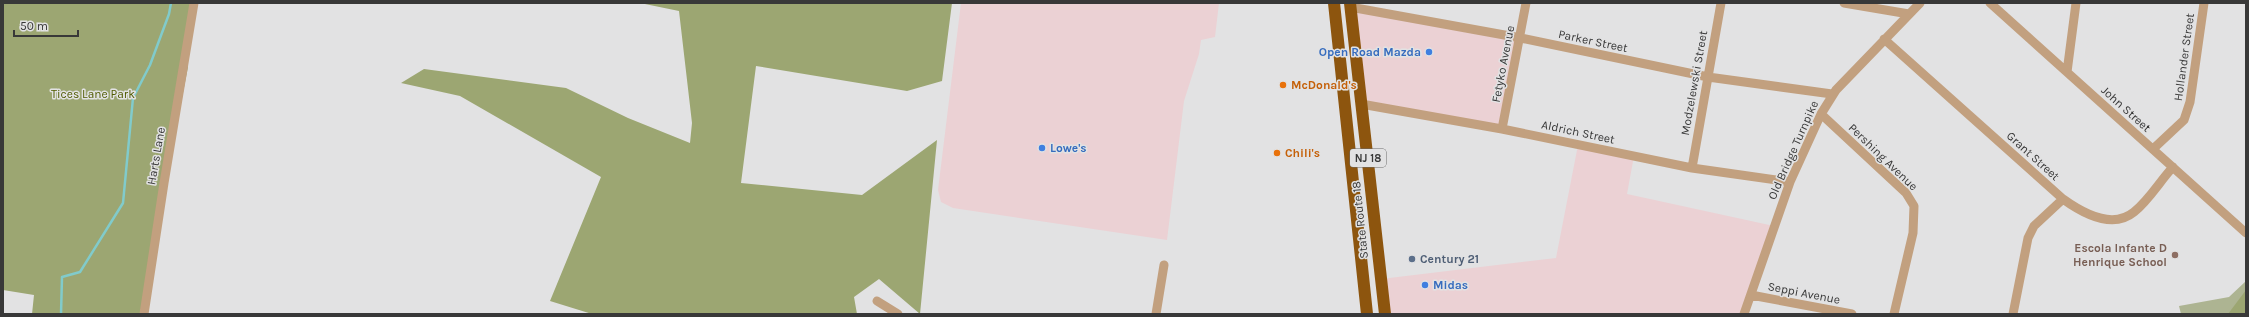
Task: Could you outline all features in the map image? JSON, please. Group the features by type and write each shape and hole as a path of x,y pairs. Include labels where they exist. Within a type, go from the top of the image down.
{"highway":[{"name":"State Route 18","path":"1334,3 1367,314"},
{"name":"State Route 18","path":"1350,5 1385,314"}],"street":[{"name":"Harts Lane","path":"144,314 194,3"},
{"name":"Fetyko Avenue","path":"1502,129 1521,38 1526,3"},
{"name":"Modzelewski Street","path":"1692,168 1721,3"},
{"path":"1844,3 1909,14"},
{"name":"Old Bridge Turnpike","path":"1744,314 1790,182 1821,114 1832,94 1920,3"},
{"name":"John Street","path":"1990,3 2246,233"},
{"path":"2067,72 2076,3"},
{"name":"Hollander Street","path":"2153,150 2184,120 2190,102 2204,3"},
{"name":"Parker Street","path":"1350,5 1521,38 1708,77 1832,94"},
{"name":"Grant Street","path":"1884,39 2063,199 2080,212 2099,218 2117,219 2134,212 2173,167"},
{"name":"Aldrich Street","path":"1361,104 1502,129 1692,168 1790,182"},
{"name":"Pershing Avenue","path":"1821,114 1906,193 1914,206 1913,233 1894,314"},
{"path":"2013,314 2028,238 2034,226 2063,199"},
{"path":"1156,314 1164,265"},
{"name":"Seppi Avenue","path":"1751,295 1852,314"},
{"path":"877,301 898,314"}],"shaded area":[{"path":"961,3 1219,3 1215,37 1201,40 1199,54 1184,101 1167,240 953,208 941,202 938,190"},
{"path":"1350,7 1521,38 1502,129 1361,104"},
{"path":"1578,145 1634,156 1627,194 1774,226 1744,314 1385,314 1381,279 1556,258"}],"green space":[{"name":"Tices Lane Park","path":"3,3 194,3 187,48 188,67 140,314 32,314 34,295 3,290"},
{"path":"640,3 952,3 942,81 907,91 756,66 741,183 862,195 937,140 920,314 879,279 854,297 857,314 592,314 550,301 601,177 460,96 401,83 424,69 566,88 628,118 690,143 692,123 679,11"},
{"path":"2246,281 2246,314 2181,314 2179,306 2229,297"},
{"path":"2246,290 2246,314 2228,314"}],"waterway":[{"path":"61,314 62,277 80,272 123,203 133,98 150,65 169,14 171,3"}],"place":[{"name":"Open Road Mazda","path":"1429,52"},
{"name":"McDonald's","path":"1283,85"},
{"name":"Lowe's","path":"1042,148"},
{"name":"Chili's","path":"1277,153"},
{"name":"Escola Infante D Henrique School","path":"2175,255"},
{"name":"Century 21","path":"1412,259"},
{"name":"Midas","path":"1425,285"}]}
